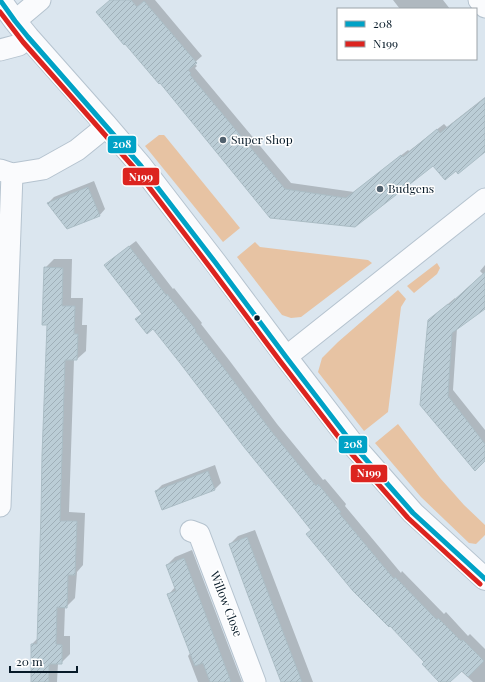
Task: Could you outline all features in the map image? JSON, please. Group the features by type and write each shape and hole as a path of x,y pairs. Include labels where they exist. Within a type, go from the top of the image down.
{"street":[{"path":"0,0 22,29 141,166 355,447 413,513 485,579"},
{"path":"0,50 19,45 22,29 40,0"},
{"path":"479,0 485,7"},
{"path":"0,506 6,172 43,169 77,150 106,125"},
{"path":"286,357 485,199"},
{"name":"Willow Close","path":"190,531 199,534 255,682"}],"shaded area":[{"path":"159,135 165,136 240,228 223,242 145,146"},
{"path":"255,242 260,247 368,260 372,263 301,317 291,318 282,315 237,257"},
{"path":"437,263 440,268 437,274 414,293 407,286"},
{"path":"398,290 406,299 401,307 388,412 364,431 318,372 322,358 338,342"},
{"path":"398,424 440,478 464,505 485,525 485,535 476,544 469,543 421,497 375,443"}],"building":[{"path":"110,0 131,0 137,7 144,1 197,63 188,70 191,73 190,75 285,189 346,198 401,155 403,157 437,129 440,133 485,98 485,152 458,174 456,171 445,180 433,166 355,227 270,218 160,83 159,84 96,12"},
{"path":"88,187 100,216 67,229 47,203"},
{"path":"129,246 166,295 167,294 196,330 195,331 271,431 316,486 318,484 341,512 339,513 394,579 395,577 437,620 438,618 484,661 468,677 462,671 450,682 439,682 422,664 424,662 390,626 389,627 353,591 306,534 311,530 244,447 153,329 147,334 135,319 142,314 104,265"},
{"path":"44,267 63,268 62,306 75,306 74,334 78,334 77,360 65,360 60,521 77,521 75,575 68,575 67,608 57,607 56,644 62,645 62,664 49,664 49,682 31,682 31,644 37,644 47,325 42,325"},
{"path":"485,272 485,309 452,333 448,396 485,444 485,461 475,471 420,405 428,320 448,304 449,305"},
{"path":"208,471 215,490 162,510 155,491"},
{"path":"247,537 302,682 281,682 249,598 229,544"},
{"path":"184,558 231,682 210,682 203,663 195,666 167,594 176,591 166,565"}],"transit line":[{"name":"208","path":"0,0 28,37 141,166 355,447 413,513 485,579"},
{"name":"N199","path":"0,12 23,42 136,170 350,452 408,518 480,584"}],"place":[{"name":"Super Shop","path":"223,140"},
{"name":"Budgens","path":"380,189"}]}
